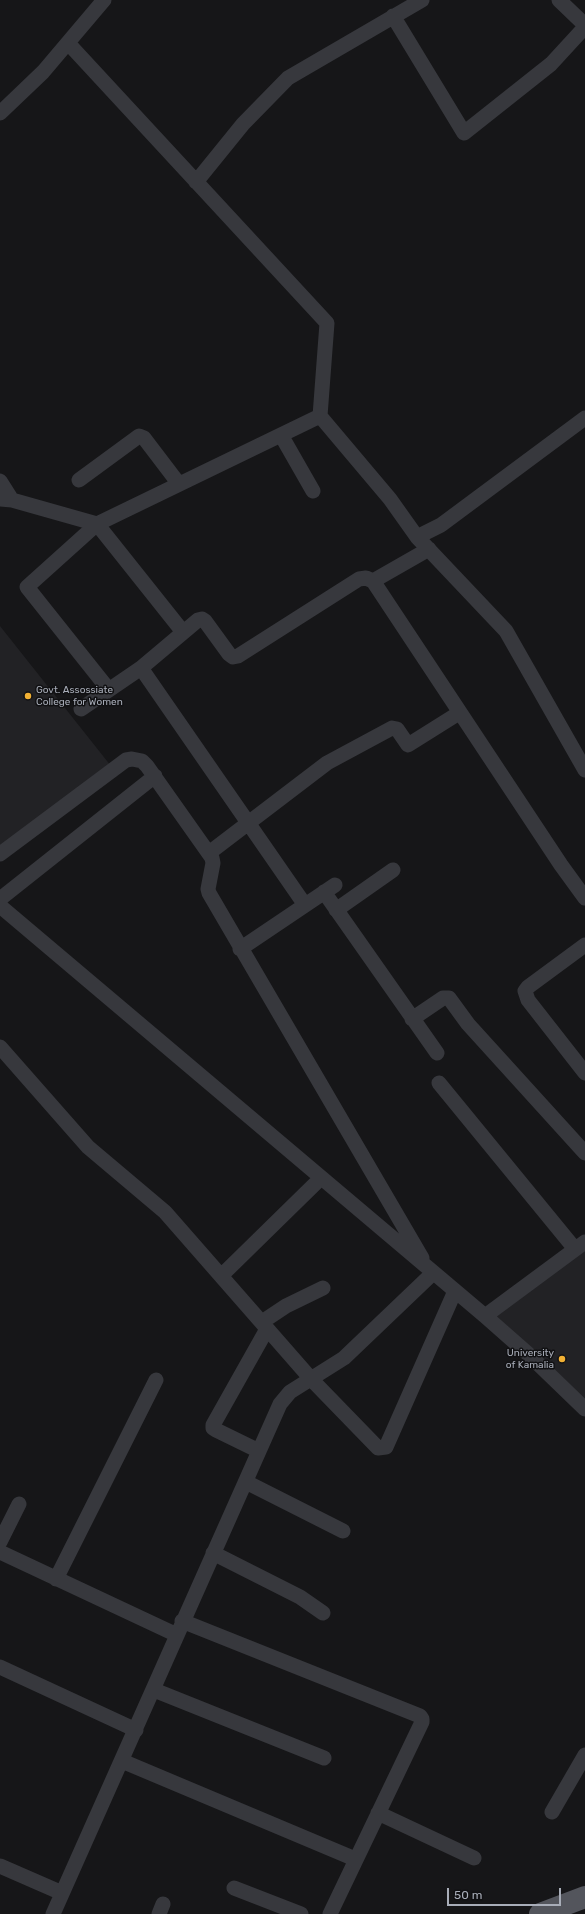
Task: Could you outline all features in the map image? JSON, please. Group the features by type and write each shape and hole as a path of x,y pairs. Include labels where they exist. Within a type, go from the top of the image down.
{"main road":[{"path":"540,1914 585,1897"}],"street":[{"path":"0,113 43,72 104,0"},
{"path":"196,182 243,124 288,78 422,0"},
{"path":"393,16 464,133 550,64 585,26 559,0"},
{"path":"68,43 327,323 320,416 390,499 417,537 506,631 585,770"},
{"path":"109,690 26,587 97,524 320,416"},
{"path":"417,537 441,525 585,418"},
{"path":"281,435 313,491"},
{"path":"79,480 140,436 144,438 179,484"},
{"path":"0,481 6,499 97,524 184,632"},
{"path":"373,581 428,549"},
{"path":"81,709 141,668 202,619 206,621 229,654 233,657 238,656 359,580 366,578 373,581 459,713 561,865 585,898"},
{"path":"141,668 305,905"},
{"path":"209,853 327,763 392,728 398,729 408,745 459,713"},
{"path":"0,854 126,760 132,759 142,761 155,776 213,860 208,891 240,949 431,1271"},
{"path":"0,899 155,776"},
{"path":"336,910 393,870"},
{"path":"240,949 329,889 336,910 437,1053"},
{"path":"0,906 485,1316 527,1353 585,1409"},
{"path":"585,945 528,987 525,991 528,1000 585,1073"},
{"path":"412,1019 442,998 449,998 468,1024 585,1153"},
{"path":"0,1048 88,1147 165,1212 312,1380 378,1448 386,1447 455,1291"},
{"path":"439,1083 580,1246 485,1316"},
{"path":"221,1276 321,1178"},
{"path":"52,1914 154,1690 213,1553 280,1404 290,1392 312,1380 355,1349 431,1271"},
{"path":"259,1451 216,1430 213,1428 213,1425 264,1326 286,1306 323,1288"},
{"path":"56,1579 156,1380"},
{"path":"246,1482 343,1531"},
{"path":"0,1542 19,1504"},
{"path":"0,1552 56,1579 180,1628 420,1716 422,1722 355,1859 330,1914"},
{"path":"213,1553 300,1597 323,1613"},
{"path":"0,1666 136,1730"},
{"path":"154,1690 324,1758"},
{"path":"552,1812 585,1755"},
{"path":"122,1761 355,1859"},
{"path":"378,1813 474,1858"},
{"path":"0,1866 62,1893"},
{"path":"234,1888 301,1914"}],"shaded area":[{"name":"Govt. Assossiate College for Women","path":"0,626 111,766 0,848"},
{"name":"University of Kamalia","path":"585,1246 585,1403 493,1316"}],"place":[{"name":"Govt. Assossiate College for Women","path":"28,696"},
{"name":"University of Kamalia","path":"562,1359"}]}
